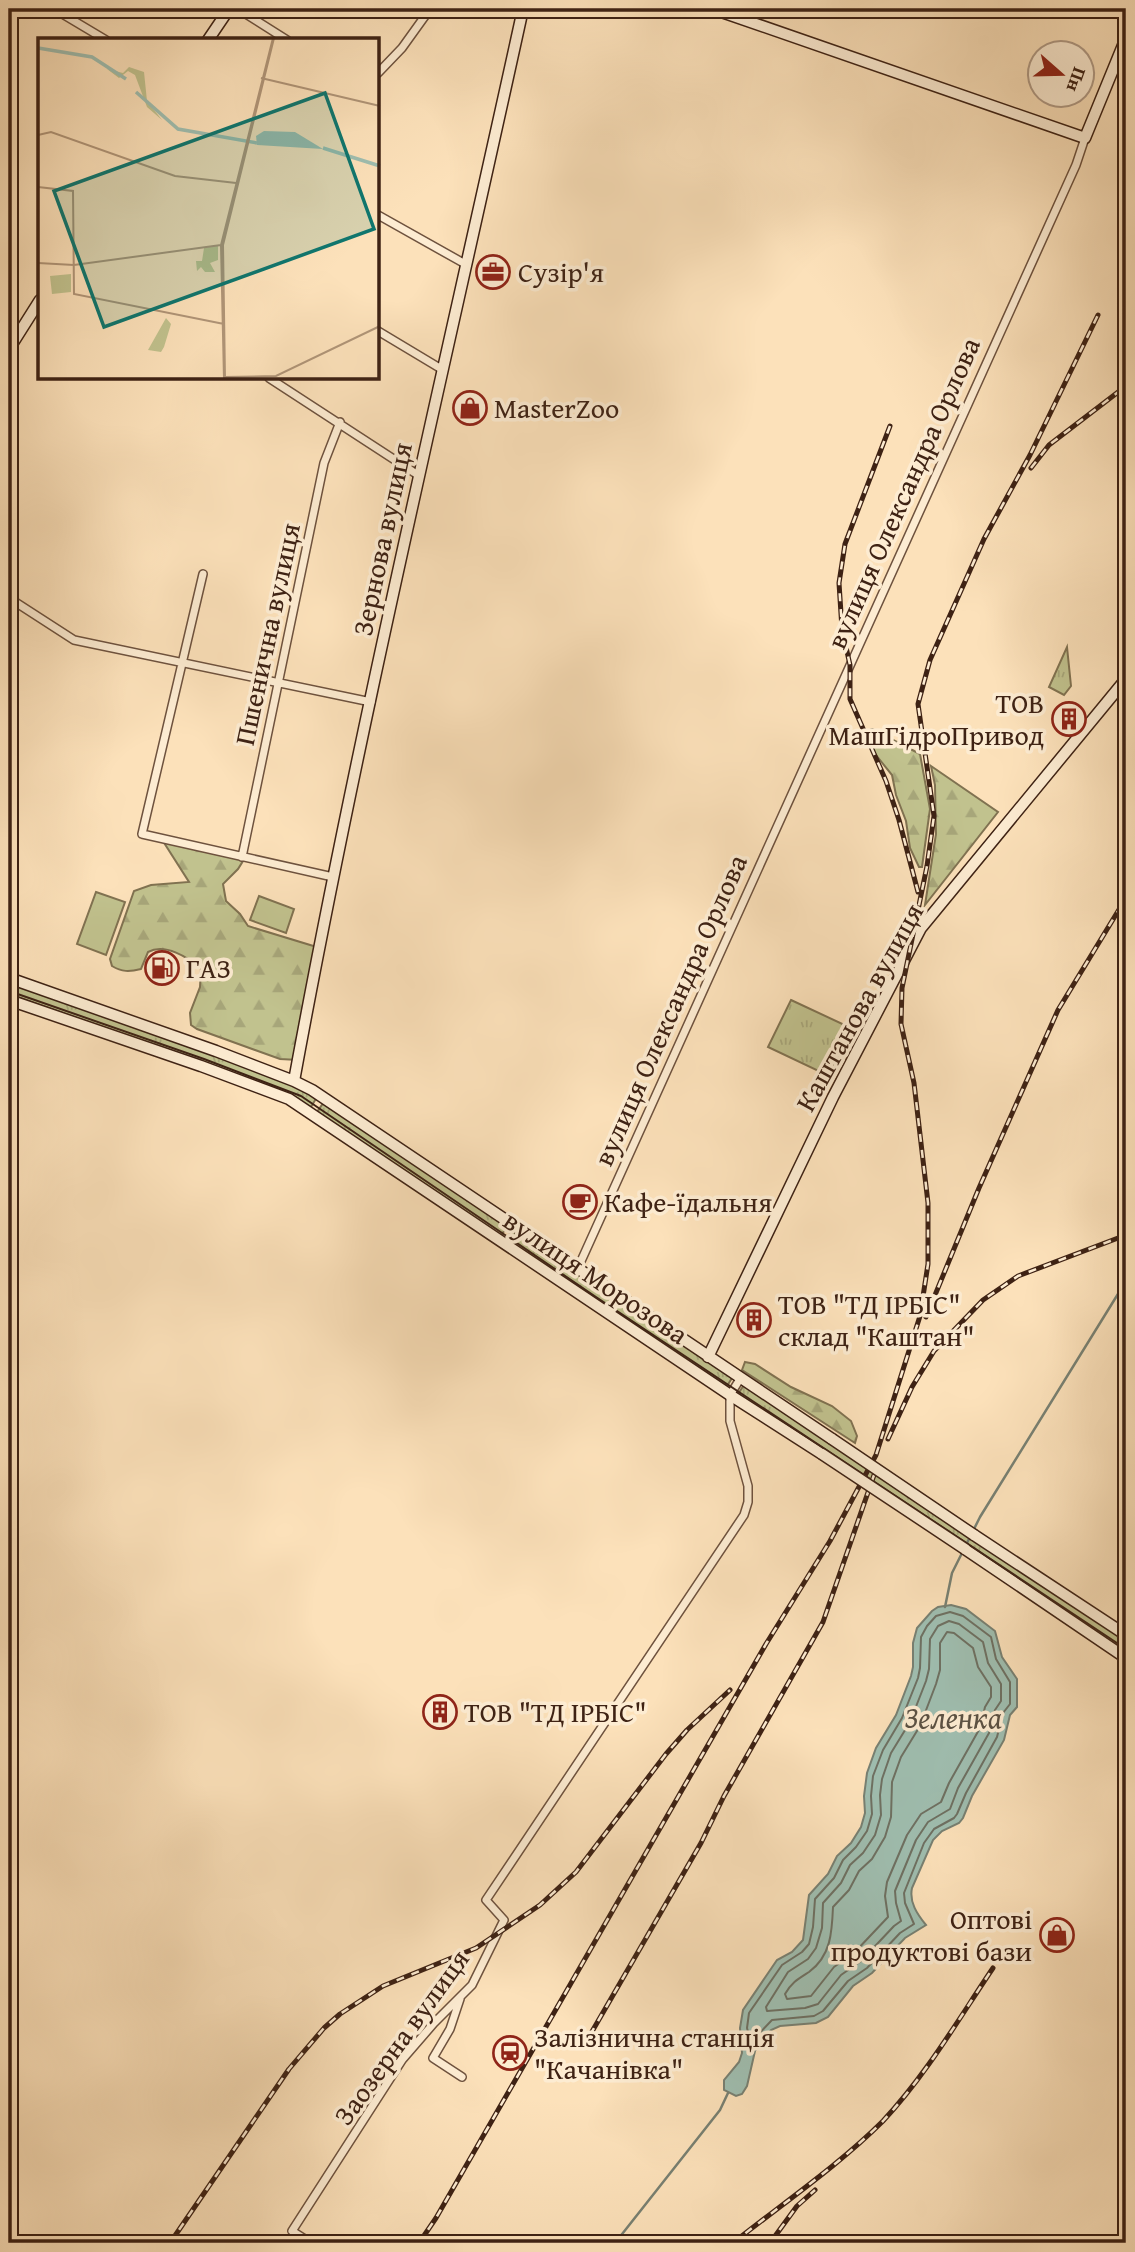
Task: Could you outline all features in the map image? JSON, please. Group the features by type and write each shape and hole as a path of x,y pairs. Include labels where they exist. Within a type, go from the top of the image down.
{"main road":[{"path":"209,38 229,9"},
{"name":"Зернова вулиця","path":"295,1081 333,877 418,475 523,9"},
{"path":"713,9 1085,138"},
{"name":"вулиця Олександра Орлова","path":"1085,138 1126,38"},
{"path":"9,349 38,303"},
{"name":"Каштанова вулиця","path":"708,1357 833,1097 921,928 1126,679"},
{"name":"вулиця Морозова","path":"9,978 295,1081 324,1098 1126,1635"},
{"name":"вулиця Морозова","path":"9,1000 278,1094 313,1114 1126,1658"},
{"path":"313,1114 324,1098"},
{"path":"502,1242 512,1226"}],"street":[{"path":"54,9 103,38"},
{"path":"238,9 284,38"},
{"path":"380,71 402,48 430,9"},
{"name":"вулиця Олександра Орлова","path":"578,1270 1076,165 1085,138"},
{"path":"380,216 467,265"},
{"path":"380,332 443,370"},
{"path":"272,380 418,475"},
{"name":"Пшенична вулиця","path":"242,857 324,463 340,422"},
{"path":"204,574 181,661 142,834 333,877"},
{"path":"9,598 74,640 371,702"},
{"path":"730,1395 740,1378"},
{"name":"Заозерна вулиця","path":"311,2243 292,2231 402,2060 472,1985 504,1920 486,1900 744,1516 748,1502 748,1486 732,1433 730,1395"},
{"path":"462,1995 450,2029 433,2057 462,2077"}],"green space":[{"path":"1067,647 1071,686 1064,695 1049,687"},
{"path":"872,729 920,754 930,809 922,867 919,867 910,848 906,821 892,775 867,744 862,733"},
{"path":"931,766 998,812 925,905 936,834 935,785"},
{"path":"161,838 242,857 243,861 238,869 223,884 226,901 248,926 320,948 298,1060 280,1059 191,1025 190,1013 200,987 201,969 183,956 162,949 148,952 141,969 126,971 112,966 110,959 134,891 151,885 189,882"},
{"path":"96,892 125,902 106,955 77,944"},
{"path":"259,896 294,909 286,933 250,920"},
{"path":"9,983 287,1081 317,1097 311,1107 279,1089 9,994"},
{"path":"791,1000 851,1028 829,1076 768,1047"},
{"path":"324,1102 507,1226 501,1236 317,1112"},
{"path":"512,1230 732,1378 727,1386 506,1240"},
{"path":"745,1362 755,1364 791,1387 832,1406 851,1421 857,1436 855,1443 742,1370"},
{"path":"744,1385 1126,1639 1126,1653 738,1394"}],"water":[{"name":"Зеленка","path":"951,1605 966,1609 995,1631 1002,1657 1017,1679 1017,1707 1010,1715 1004,1740 972,1796 963,1818 933,1840 912,1888 914,1908 926,1925 905,1938 872,1973 853,1986 828,2017 816,2023 780,2026 771,2030 755,2051 747,2086 742,2094 736,2096 724,2090 724,2080 739,2062 742,2053 740,2028 743,2010 777,1960 792,1952 803,1940 809,1895 828,1874 837,1856 851,1843 861,1827 865,1813 867,1773 876,1748 896,1715 911,1676 913,1643 917,1628 932,1611"}],"waterway":[{"path":"966,1545 980,1517 1126,1281"},
{"path":"945,1607 952,1573 963,1551"},
{"path":"615,2243 720,2110 728,2093"}],"tram line":[{"path":"9,991 301,1096 596,1297 1126,1649"}],"railway":[{"path":"419,2243 436,2218 766,1644 830,1541 876,1455 920,1316 928,1264 928,1203 914,1083 901,1024 902,988 927,866 934,816 918,704 930,660 984,539 1030,455 1098,315"},
{"path":"1031,468 1049,445 1126,386"},
{"path":"890,426 845,544 839,583 842,629 850,665 850,699 886,781 918,892"},
{"path":"926,1317 979,1188 1058,1010 1126,898"},
{"path":"888,1439 912,1387 934,1351 983,1300 1018,1276 1126,1235"},
{"path":"590,2035 701,1843 724,1796 823,1622 874,1475"},
{"path":"170,2243 289,2069 324,2028 340,2014 383,1986 476,1948 540,1905 576,1872 687,1730 730,1690"},
{"path":"733,2243 829,2169 883,2121 927,2066 993,1968"},
{"path":"770,2243 797,2206 815,2190"}],"place":[{"name":"Сузір'я","path":"493,272"},
{"name":"MasterZoo","path":"470,408"},
{"name":"ТОВ МашГідроПривод","path":"1069,719"},
{"name":"ГАЗ","path":"162,968"},
{"name":"Кафе-їдальня","path":"580,1202"},
{"name":"ТОВ \"ТД ІРБІС\" склад \"Каштан\"","path":"754,1320"},
{"name":"ТОВ \"ТД ІРБІС\"","path":"440,1712"},
{"name":"Оптові продуктові бази","path":"1057,1935"},
{"name":"Залізнична станція \"Качанівка\"","path":"510,2053"}]}
